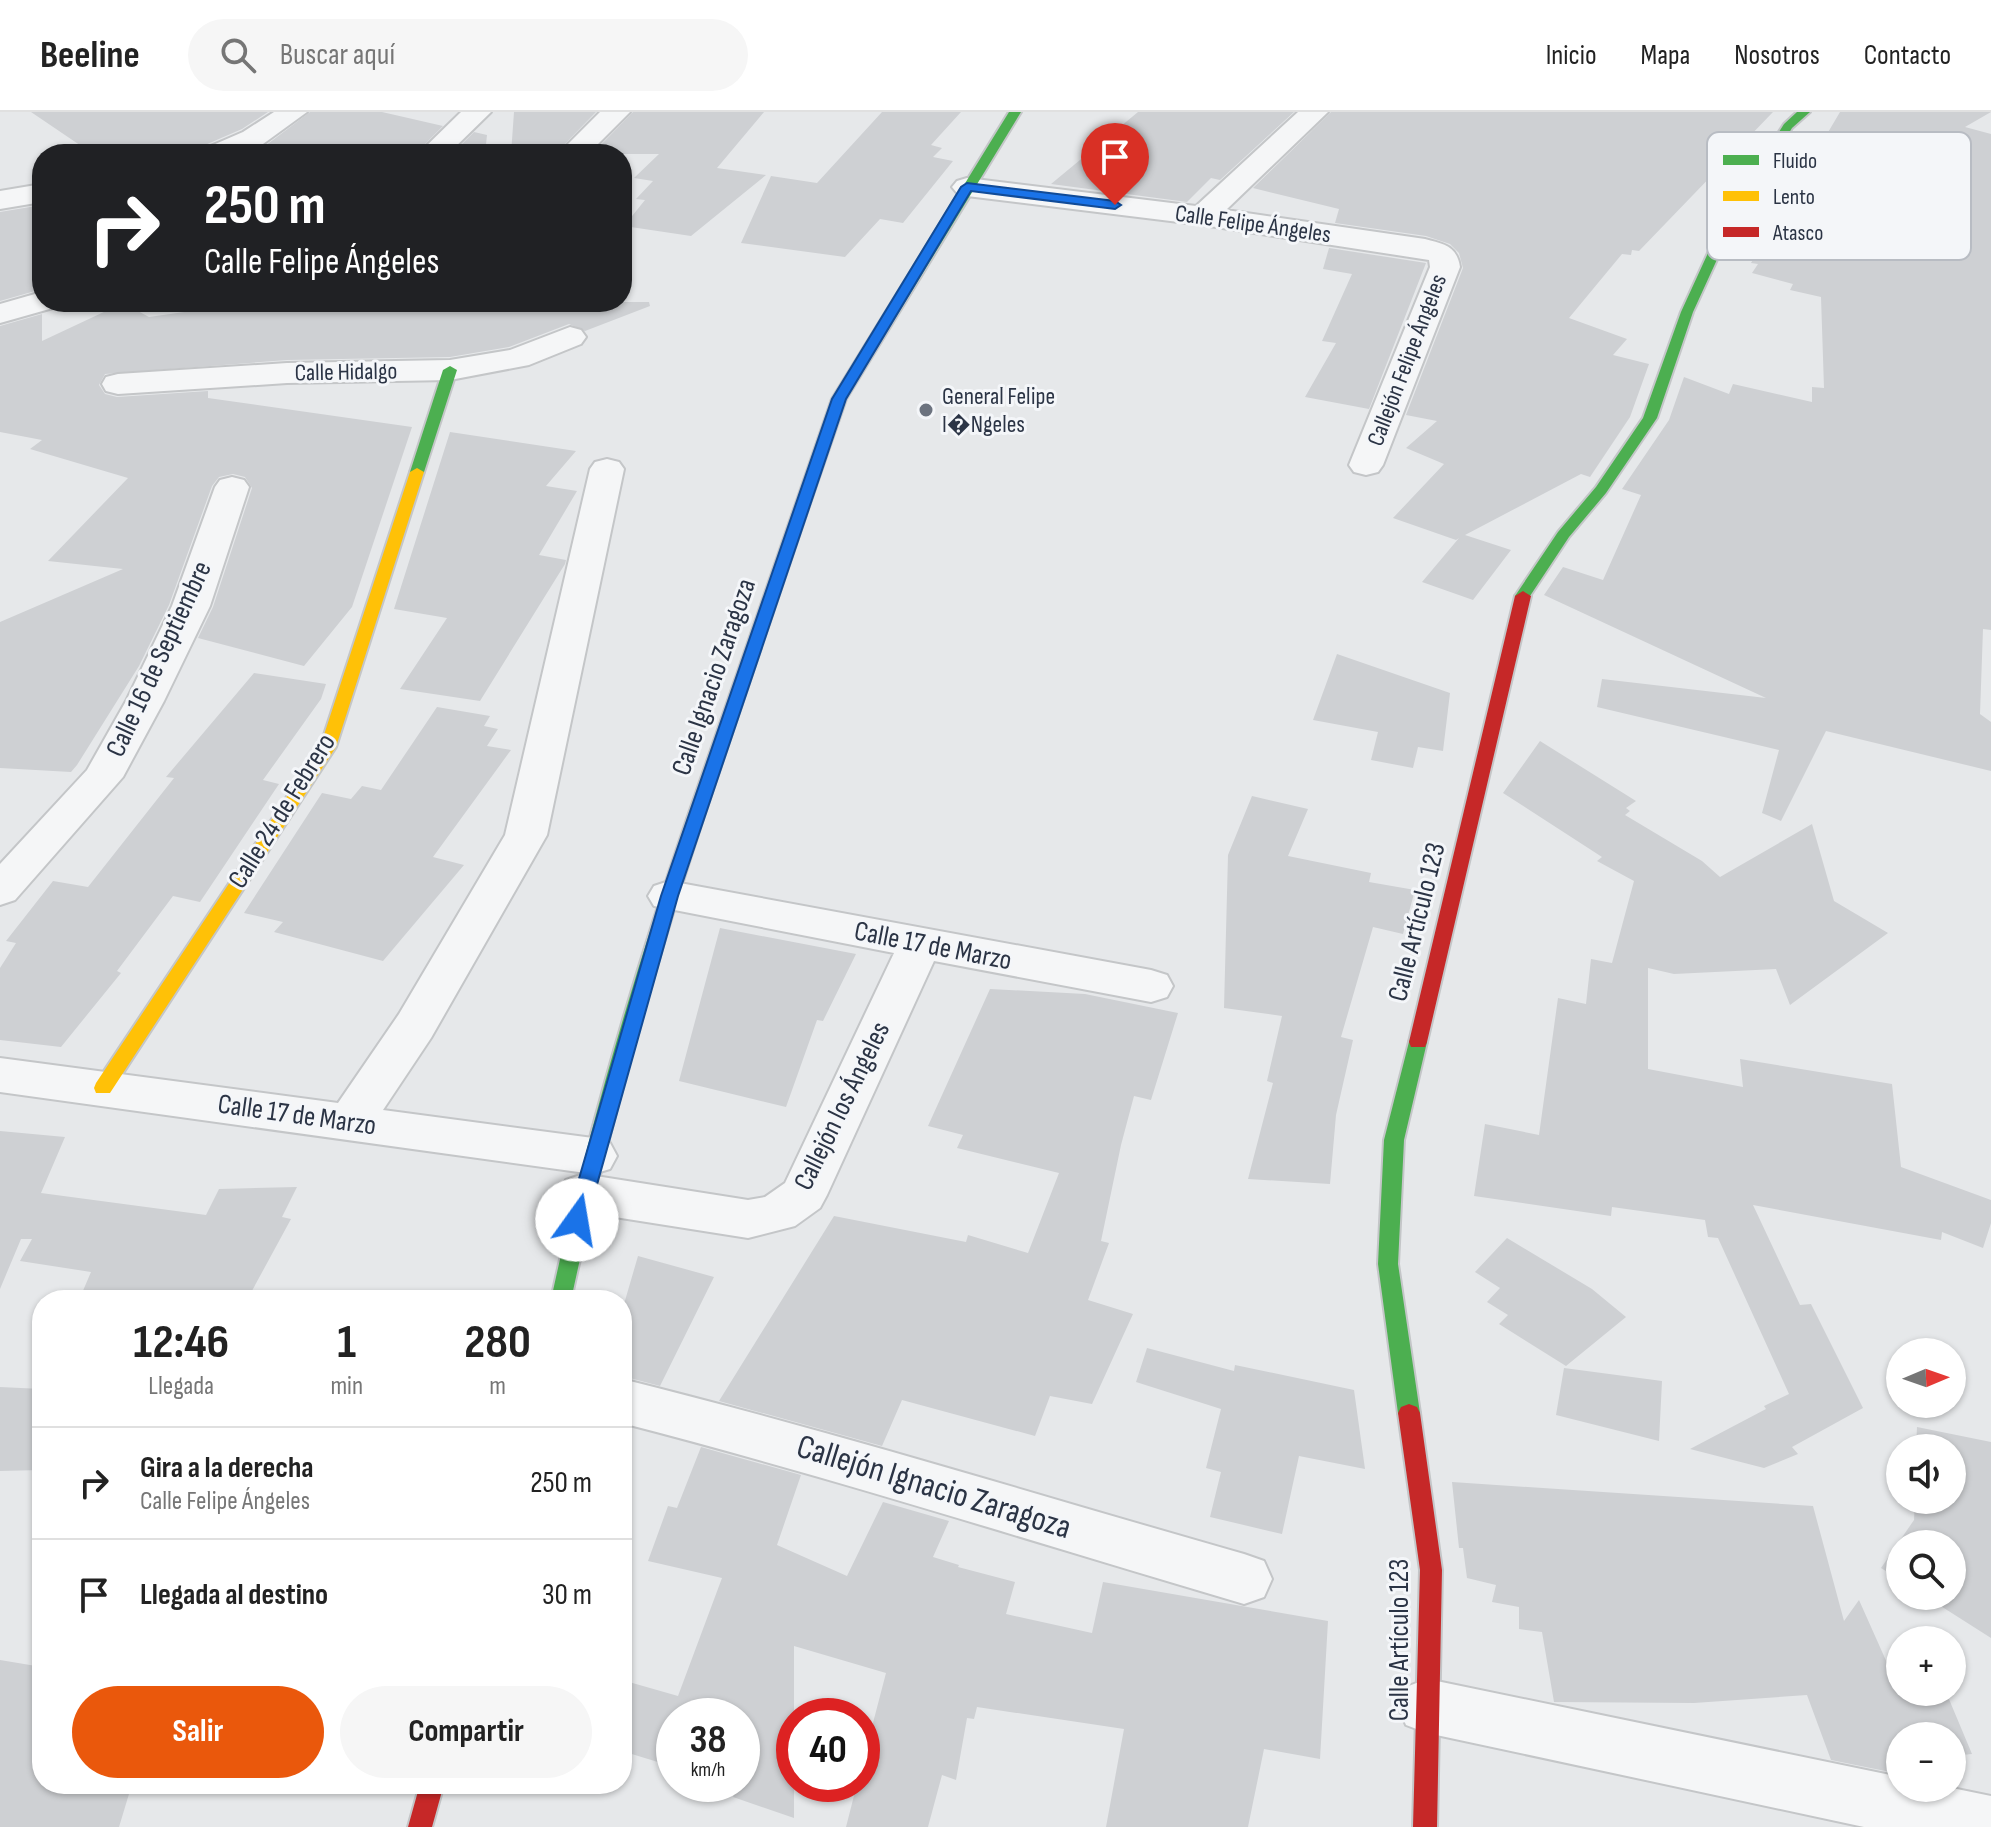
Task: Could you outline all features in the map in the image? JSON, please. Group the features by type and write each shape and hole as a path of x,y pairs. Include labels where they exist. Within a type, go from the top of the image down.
{"street":[{"path":"239,144 293,112"},
{"path":"443,144 477,112"},
{"path":"582,144 616,112"},
{"name":"Calle Ignacio Zaragoza","path":"563,1290 588,1174 669,896 839,399 1015,112"},
{"path":"1203,216 1314,112"},
{"name":"Calle Artículo 123","path":"1784,132 1804,112"},
{"name":"Calle Felipe Ángeles","path":"967,187 1203,216 1425,248 1443,255"},
{"path":"0,200 32,195"},
{"name":"Callejón Felipe Ángeles","path":"1366,465 1445,267 1443,255"},
{"name":"Calle Artículo 123","path":"1425,1827 1431,1570 1388,1264 1394,1140 1476,802 1519,601 1563,535 1601,490 1650,418 1687,312 1711,260"},
{"path":"0,314 32,304"},
{"name":"Calle Hidalgo","path":"118,384 287,373 450,370 518,358 570,337"},
{"name":"Calle 24 de Febrero","path":"103,1088 328,747 450,370"},
{"path":"350,1122 415,1026 526,835 607,469"},
{"name":"Calle 16 de Septiembre","path":"0,890 103,777 145,701 191,606 232,487"},
{"name":"Calle 17 de Marzo","path":"669,896 1151,986"},
{"name":"Callejón los Ángeles","path":"588,1174 748,1219 778,1213 803,1195 920,944"},
{"name":"Calle 17 de Marzo","path":"0,1075 350,1122 588,1174"},
{"name":"Callejón Ignacio Zaragoza","path":"632,1404 780,1441 891,1477 1244,1579"},
{"path":"1427,1706 1991,1825"},
{"path":"420,1827 429,1794"}],"building":[{"path":"31,112 268,112 242,129 207,144 78,144"},
{"path":"310,112 382,112 443,126 425,144 268,144"},
{"path":"514,112 596,112 565,144 512,144"},
{"path":"633,112 764,112 717,168 766,175 691,236 632,227 632,216 645,200 636,199 653,181 634,178 659,154 632,154 632,144 602,144"},
{"path":"882,112 961,112 931,145 942,148 933,157 953,161 903,223 880,219 845,257 741,243 771,176 817,183"},
{"path":"1138,112 1294,112 1220,180 1211,178 1187,202 1051,184"},
{"path":"1331,112 1773,112 1754,132 1707,132 1707,180 1639,251 1632,250 1631,255 1622,254 1569,318 1627,339 1613,355 1649,364 1630,417 1590,477 1581,474 1465,535 1511,550 1473,600 1422,582 1459,538 1456,540 1393,518 1444,464 1406,448 1437,421 1406,415 1463,268 1459,253 1450,244 1426,236 1335,223 1339,209 1253,188"},
{"path":"1840,112 1991,112 1965,127 1991,134 1991,630 1983,629 1980,714 1991,722 1991,771 1826,731 1781,821 1762,813 1779,750 1597,707 1602,679 1766,698 1544,595 1563,567 1603,580 1641,495 1622,489 1669,420 1684,377 1729,394 1733,384 1812,402 1812,387 1824,388 1821,297 1790,290 1793,284 1752,273 1758,264 1751,263 1753,260 1971,260 1971,132 1828,132"},
{"path":"474,132 487,135 486,144 462,144"},
{"path":"32,207 32,292 0,301 0,212"},
{"path":"1329,248 1426,263 1369,409 1305,397 1336,343 1322,341 1352,274 1323,269"},
{"path":"632,302 649,302 650,306 585,331 569,324 509,347 450,357 287,360 105,374 99,385 105,394 117,397 208,391 208,398 412,427 352,607 304,666 198,638 213,607 252,488 245,477 233,474 219,477 212,486 169,605 139,666 77,765 71,772 0,768 0,622 123,569 48,561 128,478 30,449 42,440 0,432 0,326 42,314 42,341 104,312 140,312 149,317 184,312 632,312"},
{"path":"450,432 576,451 546,486 577,491 539,555 566,560 565,564 480,701 400,689 447,618 394,609"},
{"path":"1337,654 1450,693 1443,751 1418,747 1413,768 1371,760 1378,732 1313,720"},
{"path":"254,673 326,684 321,699 263,780 279,784 200,902 173,896 117,971 121,973 61,1047 0,1040 0,968 16,943 6,941 53,881 88,887 174,778 166,777"},
{"path":"437,707 490,716 484,726 498,729 487,746 511,750 433,857 464,865 383,961 274,932 283,922 244,913 322,793 351,799 362,786 381,790"},
{"path":"1540,741 1636,801 1626,808 1630,811 1625,815 1702,861 1720,877 1812,824 1834,901 1888,933 1790,1005 1776,969 1674,974 1648,968 1648,1069 1743,1087 1740,1059 1892,1084 1901,1167 1991,1200 1991,1223 1983,1248 1942,1232 1941,1240 1753,1205 1800,1305 1811,1304 1863,1408 1792,1447 1798,1454 1764,1468 1690,1449 1789,1394 1718,1238 1708,1237 1705,1220 1612,1207 1611,1216 1474,1196 1485,1124 1539,1135 1558,998 1586,1004 1591,959 1612,963 1634,881 1597,861 1602,857 1503,793"},
{"path":"1252,796 1308,809 1288,856 1371,873 1369,882 1415,890 1403,934 1373,927 1341,1037 1353,1040 1336,1115 1330,1184 1248,1179 1273,1083 1267,1081 1282,1016 1224,1008 1228,855"},
{"path":"720,928 856,954 823,1021 817,1020 786,1107 679,1081"},
{"path":"990,989 1085,994 1178,1013 1151,1100 1134,1096 1121,1145 1101,1241 1109,1243 1088,1300 1133,1314 1092,1404 1050,1396 1035,1436 902,1400 882,1446 719,1401 834,1216 966,1242 968,1235 1028,1253 1059,1173 957,1148 963,1135 928,1126"},
{"path":"0,1131 65,1137 41,1193 206,1215 219,1189 297,1187 282,1217 291,1219 252,1290 83,1290 91,1272 20,1261 32,1239 21,1239 0,1289"},
{"path":"1507,1238 1592,1289 1626,1317 1566,1366 1499,1324 1508,1315 1487,1302 1500,1288 1475,1272"},
{"path":"638,1256 714,1277 660,1386 632,1379 632,1290 628,1290"},
{"path":"1147,1348 1234,1371 1235,1365 1354,1390 1365,1469 1299,1456 1282,1534 1210,1517 1221,1472 1206,1468 1221,1409 1136,1382"},
{"path":"1564,1368 1662,1381 1659,1441 1556,1415"},
{"path":"0,1387 32,1389 32,1470 0,1471"},
{"path":"1917,1427 1952,1434 1917,1434"},
{"path":"1966,1437 1991,1442 1991,1638 1947,1610 1966,1610 1966,1530 1907,1530 1914,1514 1966,1514"},
{"path":"701,1447 801,1475 777,1545 847,1576 883,1502 949,1521 933,1557 1015,1582 1006,1614 1092,1633 1103,1582 1328,1621 1320,1759 1264,1749 1248,1827 1106,1827 1124,1729 977,1707 974,1719 967,1718 956,1780 942,1775 928,1827 846,1827 852,1802 880,1802 879,1698 886,1673 794,1646 794,1698 776,1698 776,1802 794,1802 794,1818 748,1802 760,1802 760,1698 656,1698 656,1761 632,1754 632,1683 678,1696 722,1578 648,1561 668,1506 677,1508"},
{"path":"1452,1482 1813,1506 1844,1621 1859,1600 1886,1661 1886,1706 1952,1706 1959,1722 1886,1722 1886,1771 1831,1760 1807,1695 1694,1703 1554,1702 1542,1632 1519,1629 1519,1607 1492,1602 1496,1585 1467,1578 1463,1548 1459,1548"},
{"path":"0,1660 32,1665 32,1794 129,1794 119,1827 0,1827"},
{"path":"1966,1740 1972,1754 1966,1755"}],"traffic: fast":[{"path":"799,515 839,399 1015,112"},
{"path":"1784,132 1804,112"},
{"path":"1523,596 1563,535 1601,490 1650,418 1687,312 1711,260"},
{"path":"417,472 450,370"},
{"path":"563,1290 620,1057 695,819"},
{"path":"1409,1413 1388,1264 1394,1140 1418,1042"}],"traffic: slow":[{"path":"103,1088 328,747 417,472"},
{"path":"695,819 799,515"}],"traffic: jam":[{"path":"1418,1042 1523,596"},
{"path":"1409,1413 1431,1570 1425,1827"},
{"path":"420,1827 429,1794"}],"place":[{"name":"General Felipe I�Ngeles","path":"926,410"}],"route":[{"path":"577,1220 669,896 839,399 967,187 1115,205"}]}
